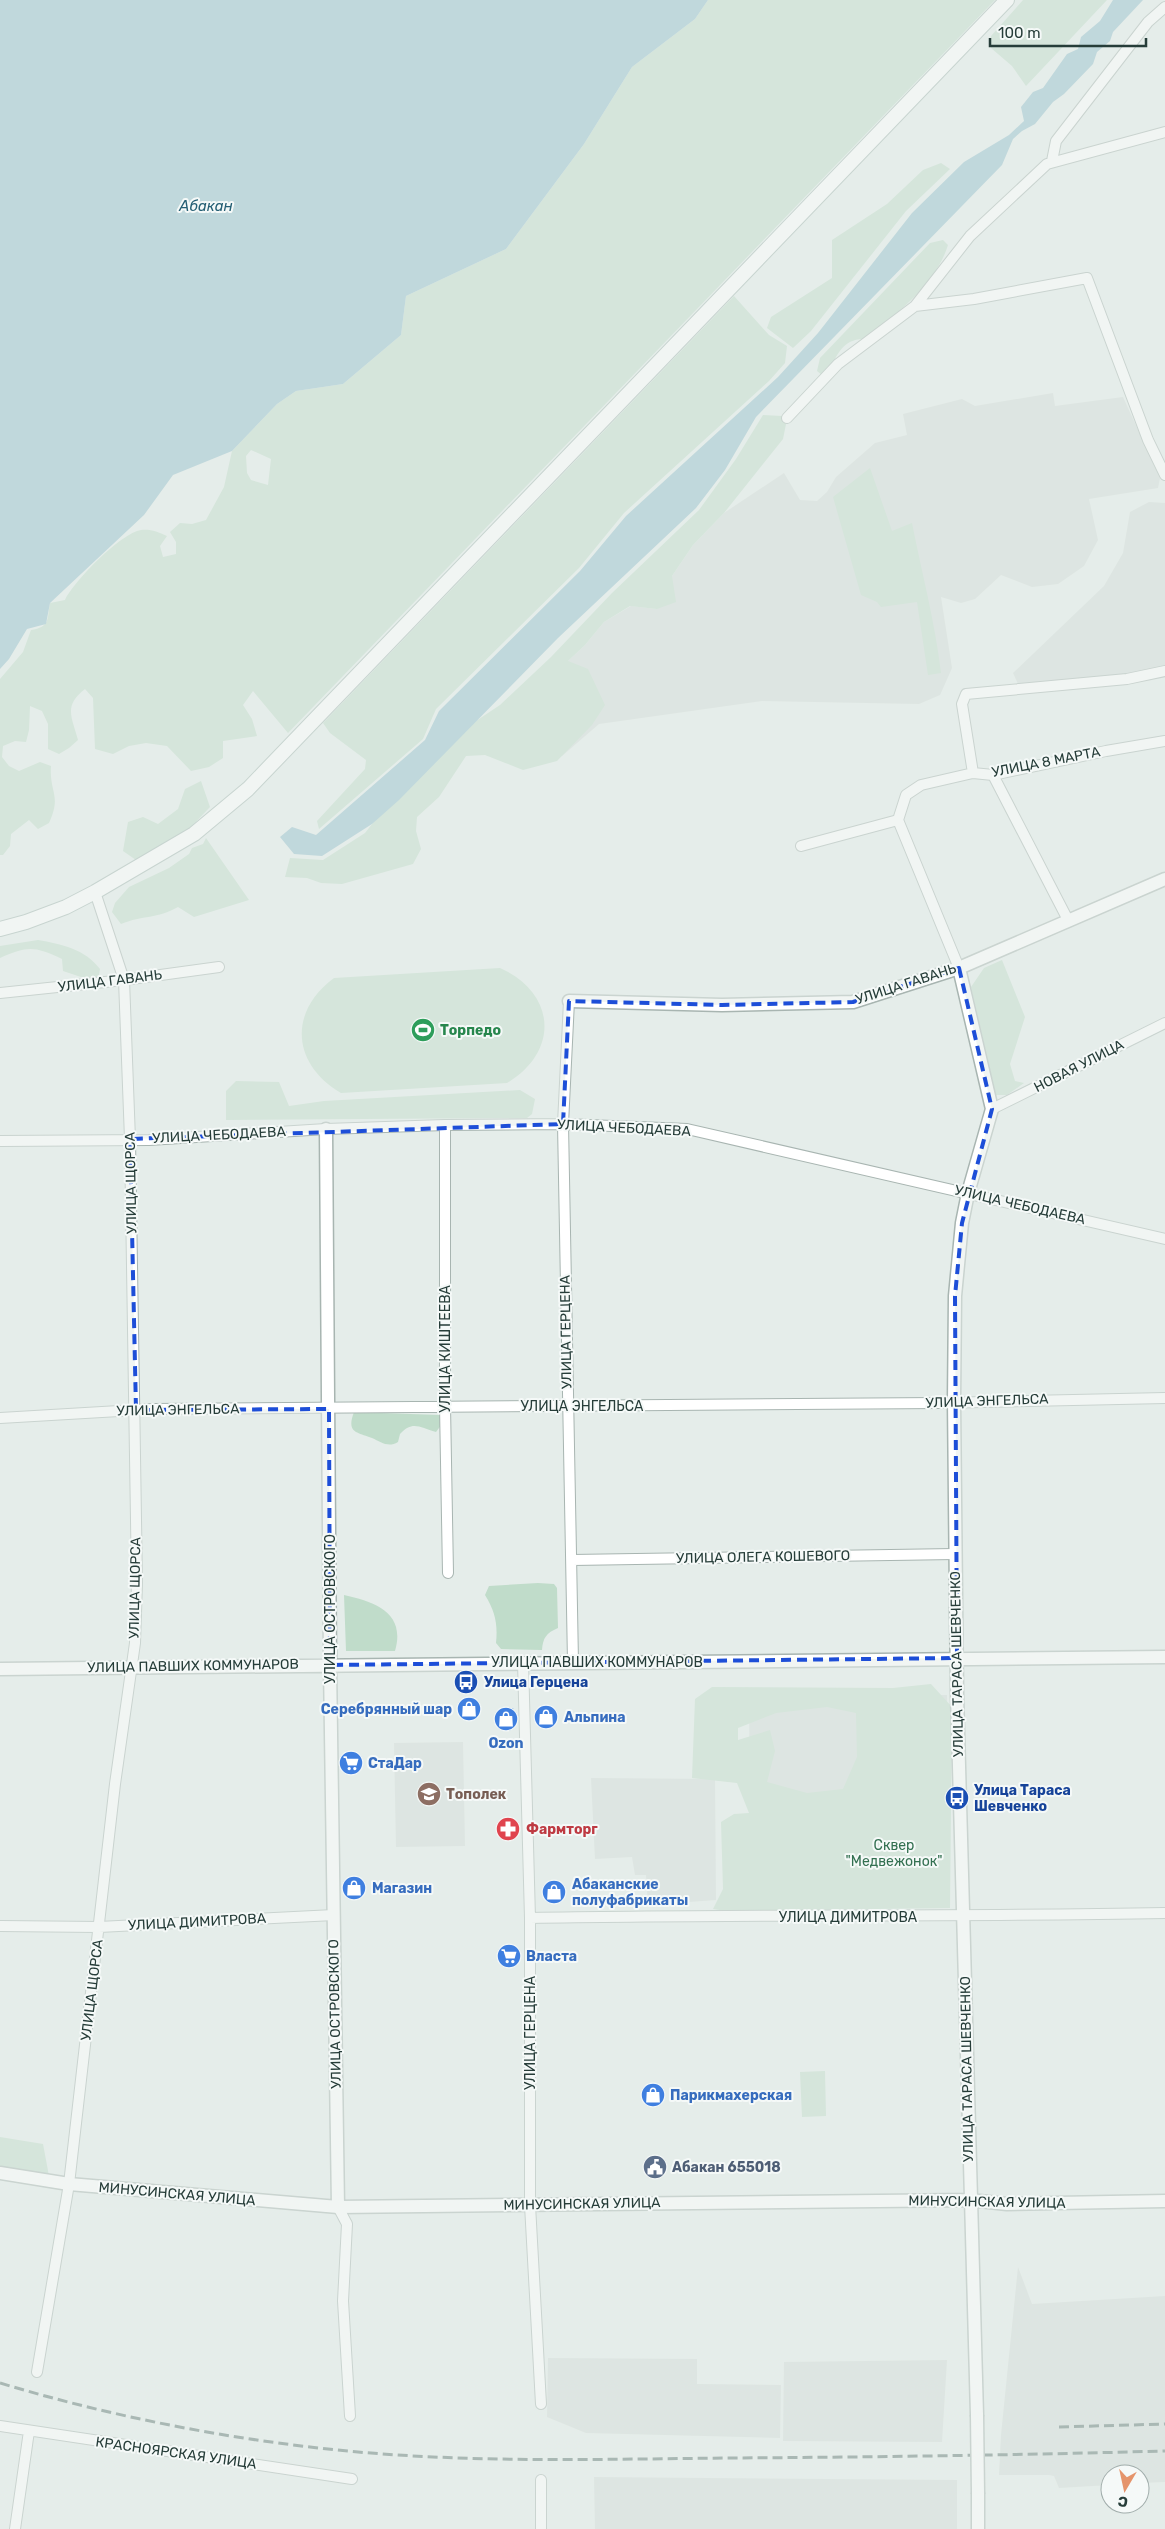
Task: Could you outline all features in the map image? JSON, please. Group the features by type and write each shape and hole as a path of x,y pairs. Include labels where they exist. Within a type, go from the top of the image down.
{"main road":[{"path":"0,929 58,910 95,892 194,834 248,789 1007,0"}],"street":[{"path":"787,418 838,364 915,306 970,236 1052,161 1056,141 1148,22 1165,7"},
{"path":"1052,161 1068,160 1165,132"},
{"path":"915,306 974,299 1087,278 1148,440 1165,475"},
{"path":"973,773 962,704 966,694 1127,679 1165,671"},
{"name":"УЛИЦА 8 МАРТА","path":"898,820 906,795 921,785 973,773 993,775 1106,751 1165,741"},
{"path":"993,775 1068,920"},
{"path":"801,846 898,820"},
{"name":"УЛИЦА ТАРАСА ШЕВЧЕНКО","path":"898,820 959,968 992,1109 968,1193 962,1223 955,1296 955,1554 970,2200 977,2415 978,2529"},
{"name":"УЛИЦА ГАВАНЬ","path":"569,1001 722,1006 853,1002 959,968 1165,879"},
{"name":"УЛИЦА ЩОРСА","path":"37,2372 69,2184 132,1667 137,1583 136,1410 130,1139 124,980 95,892"},
{"name":"УЛИЦА ГАВАНЬ","path":"0,993 124,980 219,967"},
{"name":"УЛИЦА ГЕРЦЕНА","path":"569,1001 563,1124 573,1662"},
{"name":"НОВАЯ УЛИЦА","path":"992,1109 1165,1023"},
{"name":"УЛИЦА ЧЕБОДАЕВА","path":"0,1141 149,1140 326,1129 445,1126 563,1124 687,1129 1165,1239"},
{"name":"УЛИЦА КИШТЕЕВА","path":"445,1126 444,1406 448,1573"},
{"name":"УЛИЦА ОСТРОВСКОГО","path":"326,1129 330,1665 338,2207 347,2224 343,2301 350,2416"},
{"name":"УЛИЦА ЭНГЕЛЬСА","path":"0,1418 136,1410 939,1403 954,1401 1165,1398"},
{"name":"УЛИЦА ОЛЕГА КОШЕВОГО","path":"572,1560 955,1554"},
{"name":"УЛИЦА ПАВШИХ КОММУНАРОВ","path":"0,1668 1165,1657"},
{"name":"УЛИЦА ГЕРЦЕНА","path":"523,1662 530,1918 530,2205 541,2404"},
{"name":"УЛИЦА ДИМИТРОВА","path":"530,1918 1165,1913"},
{"name":"УЛИЦА ДИМИТРОВА","path":"0,1926 99,1927 334,1916"},
{"name":"МИНУСИНСКАЯ УЛИЦА","path":"0,2173 69,2184 338,2207 970,2200 1006,2204 1165,2201"},
{"name":"КРАСНОЯРСКАЯ УЛИЦА","path":"0,2426 352,2479"},
{"path":"15,2529 29,2431"},
{"path":"541,2529 542,2480"}],"highlighted area":[{"path":"959,968 992,1109 962,1223 955,1296 957,1658 330,1665 329,1409 136,1410 130,1139 563,1124 569,1001 722,1005 853,1002"}],"shaded area":[{"path":"1053,393 1055,406 1123,397 1160,478 1158,488 1089,499 1098,540 1084,566 1058,584 1032,587 1001,575 975,599 961,603 941,597 952,668 940,695 919,704 762,701 599,724 562,756 553,675 585,645 604,622 631,606 657,609 672,576 693,545 724,513 784,473 800,500 817,501 827,492 836,477 875,443 907,435 903,414 962,399 975,406"},
{"path":"1149,502 1165,503 1165,667 1132,676 1019,686 1013,673 1104,586 1123,553 1130,512"},
{"path":"749,1695 947,1695 948,1809 750,1814"},
{"name":"Тополек","path":"463,1742 465,1846 396,1847 394,1743"},
{"path":"591,1778 715,1779 716,1900 648,1905 646,1875 635,1875 632,1857 595,1859"},
{"path":"1018,2267 1032,2304 1165,2296 1165,2482 1150,2483 1150,2464 1100,2464 1100,2486 1059,2488 1054,2476 999,2475 1001,2435"},
{"path":"548,2358 697,2359 697,2384 781,2385 780,2438 586,2433 547,2417"},
{"path":"947,2360 942,2442 783,2441 784,2362"},
{"path":"594,2477 957,2480 957,2529 595,2529"}],"green space":[{"path":"708,0 995,0 288,733 253,691 243,705 252,719 257,736 223,741 223,758 209,767 191,771 167,746 146,743 129,746 113,754 95,749 93,698 85,689 74,701 71,712 78,740 59,754 48,749 48,724 42,711 30,706 29,730 26,742 15,741 3,746 2,757 9,766 19,771 40,762 51,766 55,806 49,823 38,829 29,820 11,834 10,846 3,855 0,855 0,679 23,652 31,630 45,625 50,603 65,600 78,581 99,559 132,533 148,530 167,536 160,546 163,557 176,554 176,542 170,532 180,523 192,524 206,520 224,487 232,451 277,404 296,391 343,384 401,335 406,296 506,249 584,144 632,67 695,19","holes":["251,450 271,459 268,485 251,480 247,473 246,456"]},
{"path":"1023,0 1107,0 1026,86 1012,66 991,48 991,36"},
{"path":"941,163 950,169 906,211 811,331 793,348 767,328 771,317 832,278 832,240 887,204 923,170"},
{"path":"943,240 948,245 942,259 925,286 889,320 864,339 851,341 846,345 838,354 830,372 822,375 817,371 820,358 930,243"},
{"path":"734,296 769,335 787,346 785,363 769,381 624,513 579,568 436,709 423,739 319,829 317,821 365,769 366,760 330,733 323,723"},
{"path":"763,415 782,416 786,424 783,439 724,513 693,545 672,576 676,602 657,609 630,606 604,622 585,645 568,661 588,669 605,705 592,725 557,761 523,770 485,755 466,756 439,797 417,817 416,831 421,849 413,864 342,884 321,883 307,878 285,877 290,858 323,860 365,833 387,805 455,735 500,705 551,657 612,593 699,510 736,459"},
{"path":"870,468 892,531 912,523 932,617 941,673 928,675 917,602 881,607 877,602 861,595 833,497"},
{"path":"201,781 210,807 189,829 136,860 123,851 128,822 143,817 158,824 178,809 185,789"},
{"path":"206,838 249,900 194,917 178,907 170,911 121,924 112,912 115,903 129,887 169,868 189,854 192,848 203,844"},
{"path":"38,940 55,943 80,952 100,969 98,980 87,979 63,971 62,959 37,950 18,951 0,958 0,946"},
{"path":"1002,960 1025,1017 1010,1064 1015,1081 1024,1083 1007,1095 996,1095 971,987 984,968"},
{"name":"Торпедо","path":"500,968 519,979 532,992 541,1007 544,1023 543,1039 536,1055 524,1070 507,1083 341,1093 325,1081 313,1068 305,1053 302,1037 303,1022 309,1006 319,992 334,978"},
{"path":"236,1081 279,1082 289,1106 324,1101 520,1090 535,1099 532,1114 527,1118 226,1120 226,1091"},
{"path":"354,1412 439,1415 442,1418 442,1424 436,1432 417,1426 409,1427 400,1434 398,1442 388,1444 354,1431 351,1424"},
{"path":"554,1584 557,1588 558,1628 546,1636 542,1650 501,1649 496,1643 496,1624 485,1595 489,1586"},
{"path":"344,1595 367,1601 386,1611 396,1627 395,1651 346,1651"},
{"name":"Сквер \"Медвежонок\"","path":"931,1684 952,1707 950,1908 726,1911 713,1909 723,1889 721,1822 734,1814 749,1813 737,1783 692,1778 695,1699 712,1687 893,1688","holes":["827,1707 856,1713 857,1757 843,1789 807,1793 767,1782 775,1751 770,1730 738,1740 738,1728 776,1713"]},
{"path":"825,2071 826,2116 802,2117 800,2072"},
{"path":"0,2137 43,2144 49,2176 0,2168"}],"water":[{"name":"Абакан","path":"0,0 708,0 695,19 632,67 584,144 506,249 406,296 401,335 343,384 296,391 277,404 232,451 173,475 144,515 50,603 46,624 27,629 9,659 0,669"},
{"path":"1113,0 1143,0 1113,32 1110,41 1097,52 1093,64 1064,94 1053,102 1035,124 1022,131 1013,139 1002,165 756,417 725,470 696,508 558,638 399,800 372,824 322,856 294,854 280,837 292,827 316,835 425,740 439,711 580,571 626,516 778,377 818,333 912,213 964,162 1009,135 1024,121 1021,107 1033,92 1043,88 1067,54 1078,49 1081,37 1100,21"}],"railway":[{"path":"0,2383 88,2407 222,2435 358,2452 452,2458 594,2459 950,2456 1165,2451"},
{"path":"1059,2427 1165,2424"}],"place":[{"name":"Торпедо","path":"423,1030"},
{"name":"Улица Герцена","path":"466,1682"},
{"name":"Серебрянный шар","path":"469,1709"},
{"name":"Альпина","path":"546,1717"},
{"name":"Ozon","path":"506,1719"},
{"name":"СтаДар","path":"351,1763"},
{"name":"Тополек","path":"429,1794"},
{"name":"Улица Тараса Шевченко","path":"957,1798"},
{"name":"Фармторг","path":"508,1829"},
{"name":"Магазин","path":"354,1888"},
{"name":"Абаканские полуфабрикаты","path":"554,1892"},
{"name":"Власта","path":"509,1956"},
{"name":"Парикмахерская","path":"653,2095"},
{"name":"Абакан 655018","path":"655,2167"}]}
